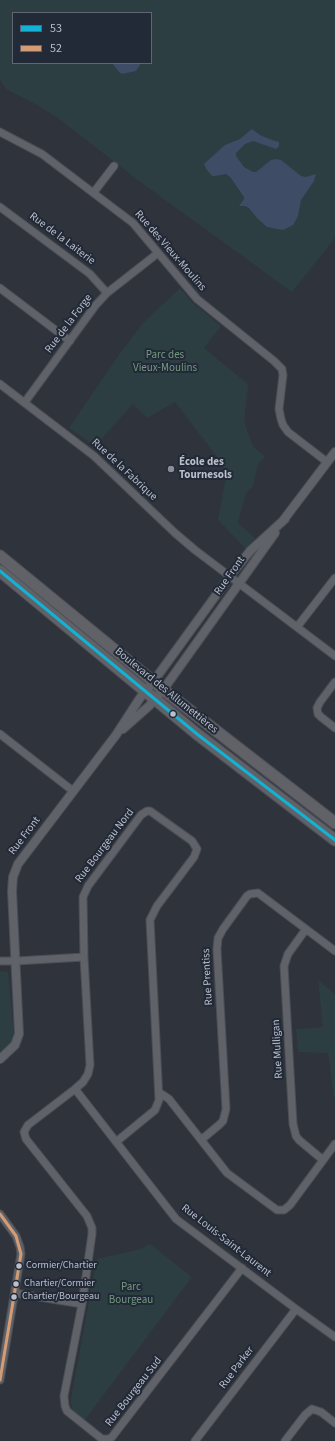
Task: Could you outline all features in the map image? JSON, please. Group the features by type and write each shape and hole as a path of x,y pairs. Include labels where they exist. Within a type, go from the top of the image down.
{"highway":[{"name":"Boulevard des Allumettières","path":"0,556 228,742 335,823"},
{"name":"Boulevard des Allumettières","path":"0,571 197,734 335,840"}],"street":[{"name":"Rue des Vieux-Moulins","path":"0,132 38,151 134,223 197,299 279,365 283,375 279,409 280,420 288,432 328,462"},
{"path":"94,192 114,166"},
{"name":"Rue de la Laiterie","path":"0,207 90,274 107,294"},
{"name":"Rue de la Forge","path":"25,402 91,310 107,294 158,253"},
{"path":"0,288 70,341"},
{"name":"Rue de la Fabrique","path":"0,384 94,456 175,533 335,656"},
{"name":"Rue Front","path":"116,735 149,706 163,690 284,519 335,452"},
{"name":"Rue Front","path":"0,1059 15,1045 19,1034 12,891 15,871 22,857 116,735 140,698 230,576 250,551 284,519"},
{"path":"297,627 335,578"},
{"path":"335,682 320,702 318,711 321,717 335,728"},
{"path":"0,734 73,791"},
{"name":"Rue Bourgeau Nord","path":"75,1089 86,1078 90,1069 82,904 85,891 141,815 147,811 154,812 192,841 197,849 194,857 157,906 150,920 160,1093 159,1100 155,1110 116,1142"},
{"name":"Rue Prentiss","path":"201,1140 223,1121 226,1109 217,949 220,934 247,896 254,892 261,895 335,951"},
{"name":"Rue Mulligan","path":"306,929 288,954 284,966 293,1124 296,1136 299,1140 323,1160"},
{"path":"0,961 84,957"},
{"name":"Rue Louis-Saint-Laurent","path":"75,1089 176,1219 335,1337"},
{"name":"Rue Bourgeau Sud","path":"75,1089 28,1125 25,1128 24,1135 87,1216 92,1228 82,1304 64,1396 65,1406 71,1416 102,1439 109,1439 115,1434 242,1268"},
{"path":"160,1093 169,1099 223,1168 232,1177 273,1208 281,1211 290,1205 335,1144"},
{"path":"0,1214 16,1236 20,1247 21,1259 0,1380"},
{"path":"15,1293 82,1304"},
{"name":"Rue Parker","path":"195,1441 296,1309"},
{"path":"285,1441 305,1415 312,1409 321,1412 335,1423"}],"green space":[{"path":"0,0 335,0 335,238 292,292 139,181 59,119 39,106 6,89 0,79"},
{"name":"Parc des Vieux-Moulins","path":"180,288 192,302 221,326 204,348 248,384 244,422 253,446 265,457 258,464 253,486 246,493 238,523 255,538 246,549 218,520 226,476 221,462 175,402 147,418 133,404 95,446 69,428 142,324"},
{"path":"0,971 8,972 14,1036 12,1042 0,1052"},
{"path":"318,980 335,994 334,1098 328,1053 298,1052 296,1029 323,1027"},
{"name":"Parc Bourgeau","path":"150,1244 192,1277 84,1421 73,1410 71,1398 97,1259 141,1249"}],"water":[{"path":"113,64 140,64 136,71 122,74"},
{"path":"252,129 260,135 279,142 279,146 276,149 253,141 245,144 236,153 236,156 244,167 256,172 271,160 276,159 281,160 301,176 306,177 316,174 314,181 301,200 298,216 293,225 283,230 267,227 249,208 239,206 244,197 231,178 226,174 212,176 204,164 225,145 240,139"}],"transit line":[{"name":"53","path":"0,571 197,734 335,840"},
{"name":"52","path":"0,1214 16,1236 21,1254 0,1380"}],"place":[{"name":"École des Tournesols","path":"171,469"},
{"name":"Cormier/Chartier","path":"19,1266"},
{"name":"Chartier/Cormier","path":"16,1284"},
{"name":"Chartier/Bourgeau","path":"14,1297"}]}
